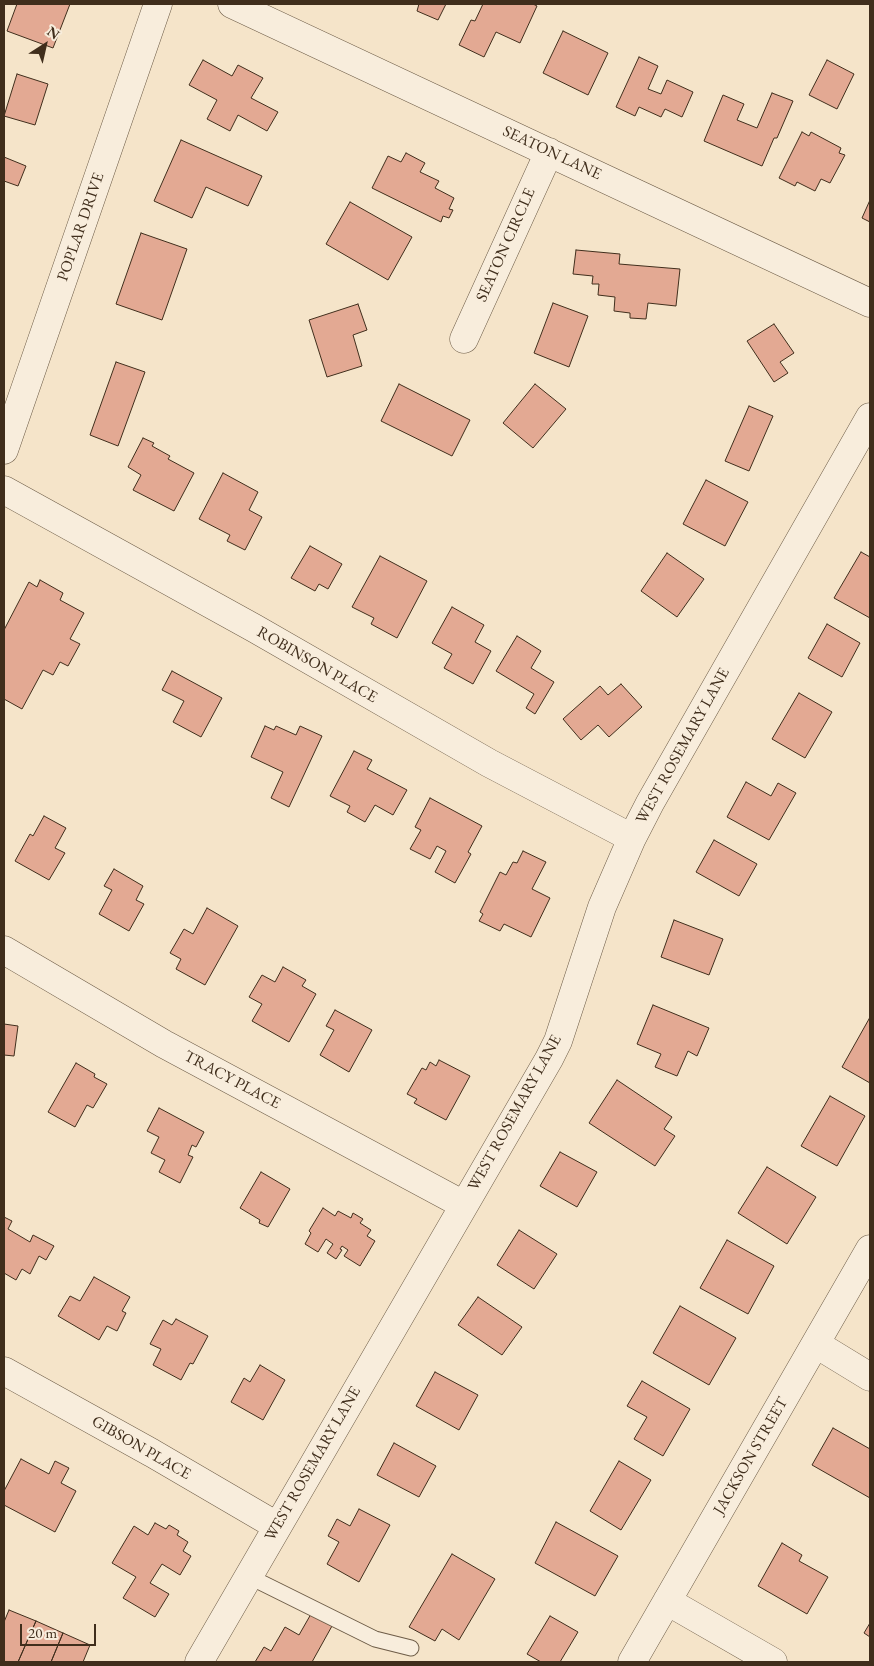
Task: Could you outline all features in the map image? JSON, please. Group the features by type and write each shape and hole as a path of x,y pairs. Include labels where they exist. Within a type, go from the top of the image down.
{"street":[{"name":"POPLAR DRIVE","path":"4,450 158,4"},
{"name":"SEATON LANE","path":"232,4 870,303"},
{"name":"SEATON CIRCLE","path":"464,339 549,152"},
{"name":"WEST ROSEMARY LANE","path":"199,1662 558,1041 602,907 632,838 650,803 870,416"},
{"name":"ROBINSON PLACE","path":"4,490 254,628 489,763 632,838"},
{"name":"TRACY PLACE","path":"4,950 164,1044 464,1205"},
{"name":"JACKSON STREET","path":"632,1662 870,1249"},
{"path":"816,1344 870,1376"},
{"name":"GIBSON PLACE","path":"4,1371 277,1526"},
{"path":"667,1602 773,1662"}],"lane":[{"path":"248,1576 375,1639 410,1648"}],"building":[{"path":"17,4 70,4 53,48 7,31"},
{"path":"419,4 446,4 438,20 417,11"},
{"path":"483,4 533,4 537,6 520,43 496,32 484,57 459,45 471,20 475,21"},
{"path":"563,31 608,53 588,95 543,73"},
{"path":"639,57 658,66 648,89 661,94 667,80 693,92 682,117 665,109 661,117 639,107 635,116 616,107"},
{"path":"203,60 232,76 238,65 263,78 251,98 278,112 267,131 238,115 230,131 207,119 217,100 189,85"},
{"path":"827,60 854,74 837,109 809,95"},
{"path":"17,74 48,84 35,125 4,116"},
{"path":"772,93 793,101 762,166 704,141 723,95 744,104 737,120 757,128"},
{"path":"802,132 809,136 811,132 841,148 839,153 845,155 830,183 821,179 815,191 797,182 795,186 779,178"},
{"path":"181,140 262,176 248,206 206,187 192,218 154,201"},
{"path":"406,153 425,163 420,172 439,181 435,188 454,198 449,209 453,210 449,218 443,216 441,222 372,188 388,156 401,162"},
{"path":"4,157 26,166 18,186 4,181"},
{"path":"870,200 870,222 862,218"},
{"path":"350,202 412,237 388,280 326,244"},
{"path":"141,233 187,249 162,320 116,304"},
{"path":"576,250 620,254 619,264 680,269 676,306 648,303 646,319 630,318 630,313 614,311 615,297 598,295 599,284 592,284 593,276 573,274"},
{"path":"553,303 588,316 569,367 534,353"},
{"path":"358,304 367,330 353,335 362,366 327,377 309,320"},
{"path":"774,324 794,353 780,362 788,373 774,382 747,341"},
{"path":"116,362 145,372 118,446 90,435"},
{"path":"399,384 470,420 452,456 381,421"},
{"path":"535,384 566,409 533,448 503,423"},
{"path":"749,406 773,416 749,471 725,461"},
{"path":"143,438 154,443 152,446 170,456 168,459 194,473 174,511 133,490 141,475 128,467"},
{"path":"223,473 258,492 249,510 262,517 245,550 227,541 230,535 199,519"},
{"path":"706,480 748,502 725,546 683,524"},
{"path":"310,546 342,564 328,589 319,584 315,591 291,578"},
{"path":"861,552 870,557 870,618 834,598"},
{"path":"667,553 704,579 677,617 641,591"},
{"path":"380,556 427,581 397,638 371,624 374,618 352,607"},
{"path":"40,580 63,593 60,600 84,613 70,639 80,644 68,666 60,662 53,675 43,670 22,709 4,699 4,630 29,582 37,587"},
{"path":"452,607 484,625 475,642 491,651 473,684 444,668 452,654 432,643"},
{"path":"827,624 860,643 842,677 808,658"},
{"path":"517,636 541,651 531,668 554,682 535,714 526,708 534,694 496,671"},
{"path":"172,671 222,698 201,737 173,722 184,701 162,690"},
{"path":"621,684 642,707 609,737 598,725 581,740 563,719 600,686 608,695"},
{"path":"799,693 832,712 805,758 772,739"},
{"path":"265,726 274,730 276,726 296,735 300,726 322,736 289,807 271,798 283,772 251,757"},
{"path":"354,751 372,760 367,769 407,790 393,815 375,805 365,822 347,812 350,806 330,796"},
{"path":"746,782 771,796 778,783 796,793 769,840 727,817"},
{"path":"430,798 482,826 468,852 471,854 455,883 435,872 446,851 437,846 430,859 410,849 421,830 415,827"},
{"path":"44,816 66,828 55,848 65,853 49,880 15,861 30,834 33,836"},
{"path":"714,840 757,864 739,896 696,872"},
{"path":"523,851 546,862 532,889 550,898 531,937 504,924 500,931 479,921 483,914 480,912 500,872 506,875 513,862 517,863"},
{"path":"114,869 143,886 136,900 144,904 129,931 99,914 112,890 104,886"},
{"path":"207,908 238,926 205,985 176,969 181,959 170,953 184,929 193,934"},
{"path":"674,920 723,939 709,975 661,957"},
{"path":"283,967 306,980 302,986 316,994 289,1042 252,1021 262,1004 249,997 262,975 275,982"},
{"path":"653,1005 709,1028 697,1056 688,1051 677,1076 655,1067 661,1054 637,1044"},
{"path":"335,1010 372,1030 349,1072 320,1055 334,1030 326,1026"},
{"path":"870,1019 870,1083 842,1067"},
{"path":"4,1024 18,1026 14,1056 4,1055"},
{"path":"439,1060 470,1076 446,1120 414,1103 417,1099 407,1094 422,1068 426,1070 430,1062 436,1066"},
{"path":"76,1063 95,1074 94,1077 107,1084 93,1108 87,1105 75,1127 48,1112"},
{"path":"617,1080 672,1117 664,1129 675,1136 655,1166 589,1123"},
{"path":"830,1096 865,1116 837,1166 801,1146"},
{"path":"159,1108 204,1132 196,1147 192,1145 188,1155 193,1157 180,1183 159,1172 165,1160 151,1153 159,1137 147,1131"},
{"path":"560,1152 597,1172 577,1207 540,1186"},
{"path":"767,1167 816,1197 787,1244 738,1213"},
{"path":"261,1172 290,1189 268,1227 259,1223 260,1220 240,1208"},
{"path":"323,1208 335,1216 338,1211 351,1218 353,1213 363,1219 360,1223 371,1230 367,1236 375,1241 360,1266 344,1256 348,1250 342,1246 340,1249 342,1250 336,1259 327,1253 333,1244 326,1239 318,1252 305,1244 311,1233 309,1231"},
{"path":"4,1217 12,1221 8,1229 30,1242 33,1235 54,1246 46,1260 39,1256 30,1274 22,1269 16,1280 4,1273"},
{"path":"519,1230 557,1254 534,1289 497,1265"},
{"path":"727,1240 774,1266 748,1314 700,1288"},
{"path":"94,1277 130,1297 122,1311 126,1313 117,1331 107,1326 99,1340 58,1316 70,1296 80,1301"},
{"path":"478,1297 522,1327 502,1355 458,1325"},
{"path":"680,1306 736,1338 709,1385 653,1353"},
{"path":"176,1319 208,1336 193,1364 190,1363 181,1380 153,1365 161,1349 150,1344 163,1320 172,1325"},
{"path":"260,1365 285,1380 263,1420 231,1402 244,1378 250,1382"},
{"path":"435,1372 478,1395 459,1430 416,1406"},
{"path":"642,1381 690,1409 663,1456 634,1439 647,1417 627,1406"},
{"path":"833,1428 870,1449 870,1498 812,1465"},
{"path":"394,1443 436,1466 419,1497 377,1475"},
{"path":"21,1459 49,1474 55,1461 69,1468 61,1483 76,1491 55,1532 4,1505 4,1491"},
{"path":"619,1461 651,1480 621,1530 590,1511"},
{"path":"359,1509 390,1525 359,1582 327,1564 339,1542 328,1536 337,1519 350,1526"},
{"path":"556,1522 618,1556 595,1596 535,1563"},
{"path":"155,1523 166,1529 169,1525 179,1531 177,1535 188,1542 183,1551 191,1556 180,1575 162,1564 150,1583 169,1594 155,1617 123,1598 136,1577 112,1563 134,1526 148,1535"},
{"path":"782,1543 802,1555 799,1561 828,1577 807,1614 758,1586"},
{"path":"452,1554 495,1579 459,1640 442,1629 435,1641 409,1627"},
{"path":"9,1610 36,1621 18,1662 4,1662 4,1622"},
{"path":"311,1614 332,1626 312,1662 255,1662 264,1647 271,1651 285,1627 299,1635"},
{"path":"550,1616 578,1632 560,1662 541,1662 527,1654"},
{"path":"36,1621 63,1633 51,1662 18,1662"},
{"path":"870,1623 870,1637 864,1633"},
{"path":"63,1633 90,1645 83,1662 51,1662"}]}
